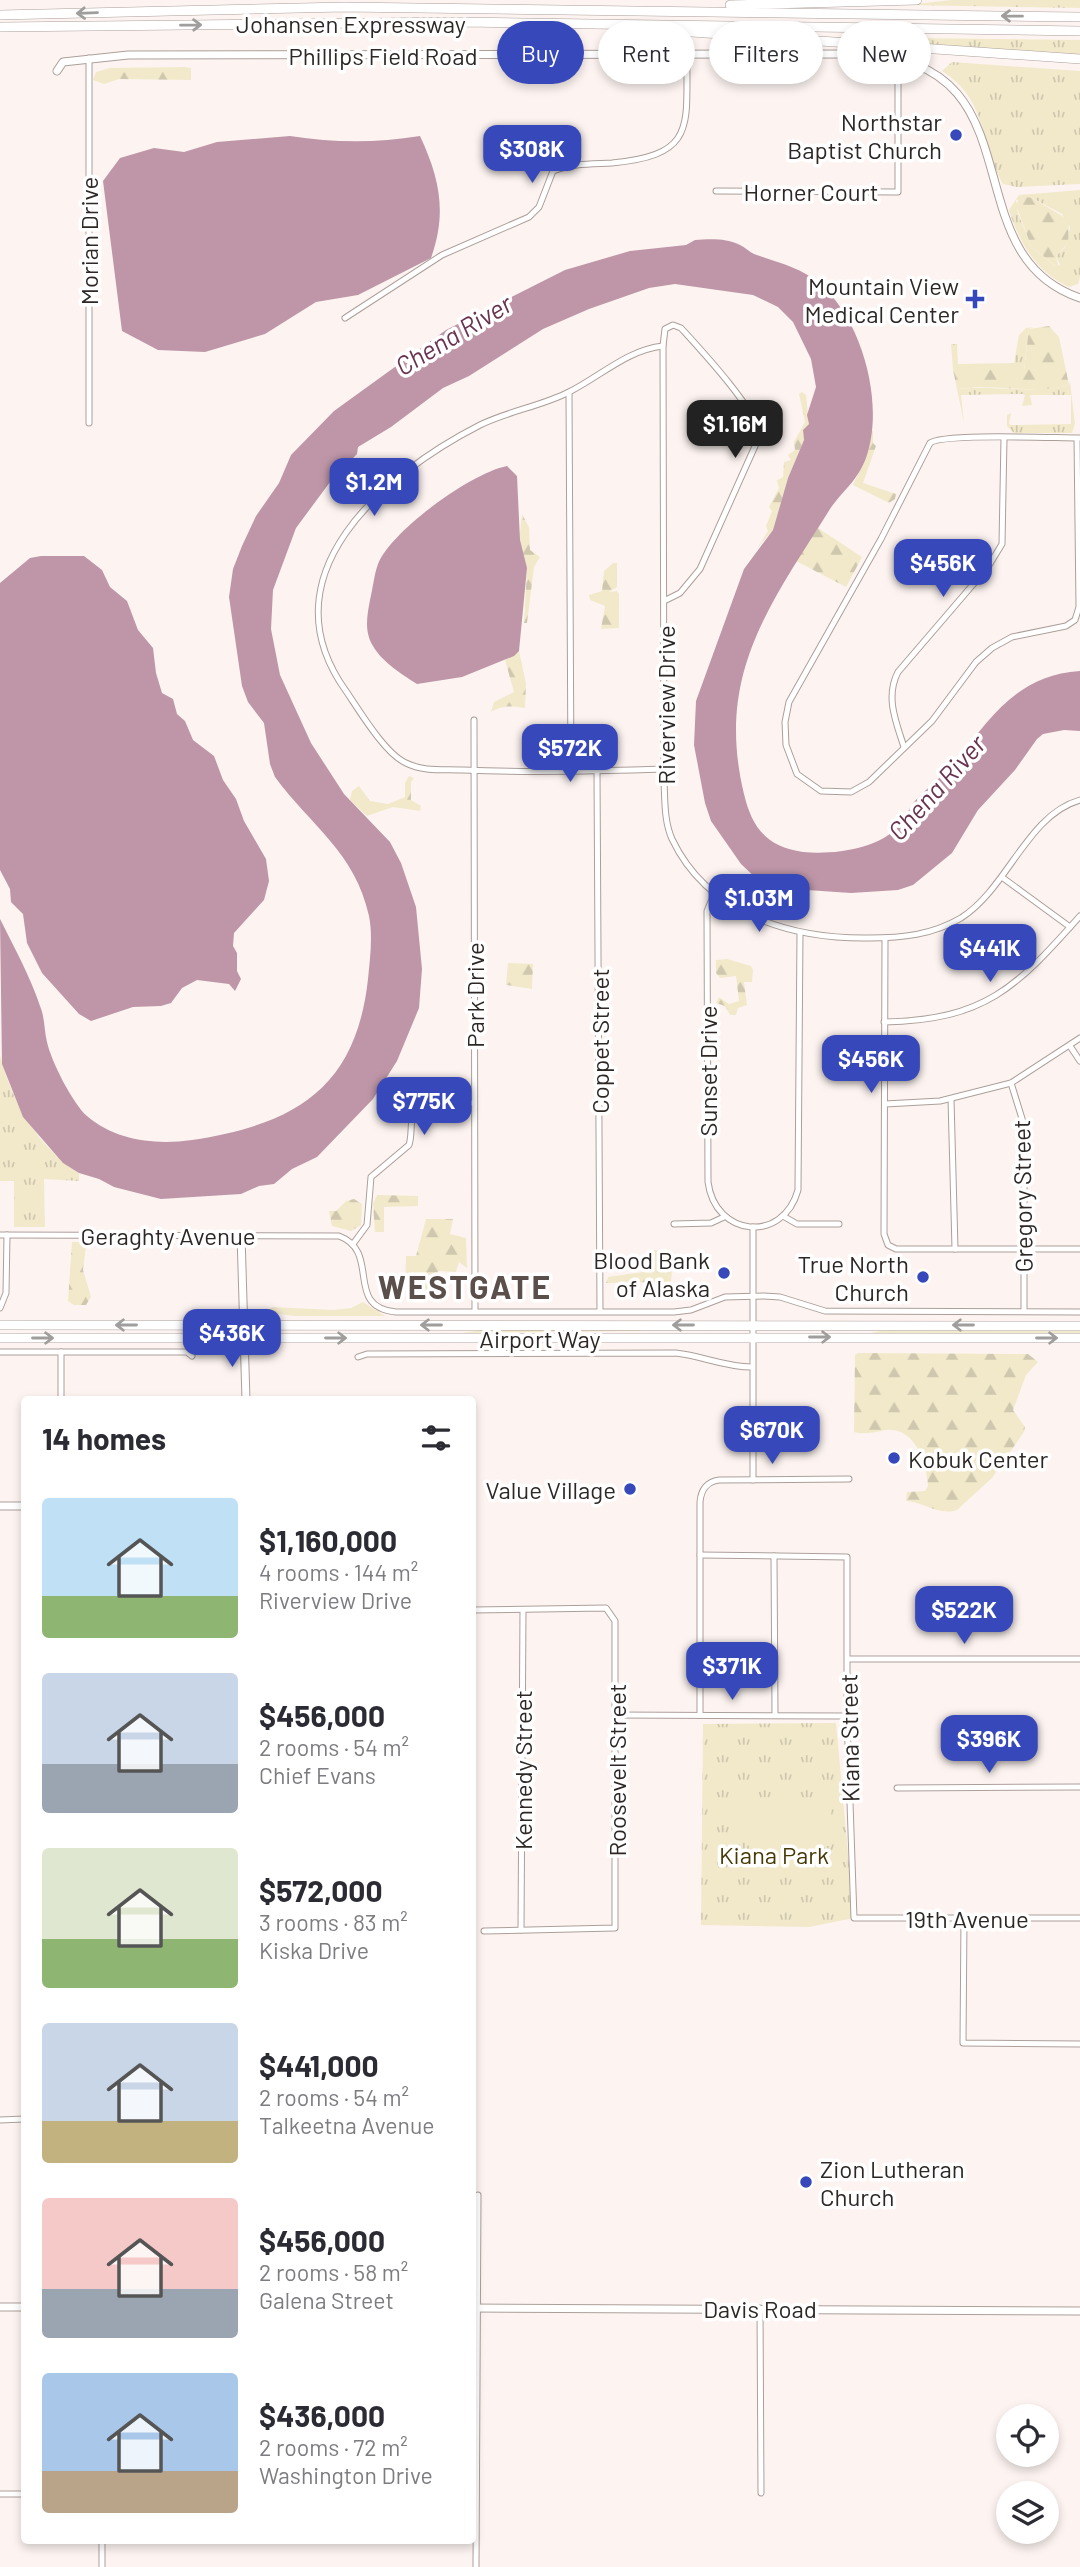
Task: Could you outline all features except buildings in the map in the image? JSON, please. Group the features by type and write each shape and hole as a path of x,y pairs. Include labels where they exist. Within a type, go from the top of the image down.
{"main road":[{"path":"702,11 719,5 917,0"},
{"name":"Johansen Expressway","path":"0,15 318,7 1080,17"},
{"name":"Johansen Expressway","path":"1,27 464,22 598,25"},
{"name":"Johansen Expressway","path":"695,27 1080,31"},
{"path":"695,31 1080,59"},
{"name":"Airport Way","path":"0,1325 1080,1326"},
{"name":"Airport Way","path":"0,1338 1080,1338"}],"street":[{"name":"Phillips Field Road","path":"57,71 63,62 128,55 598,55"},
{"name":"Phillips Field Road","path":"695,55 837,55"},
{"name":"Morian Drive","path":"89,58 89,424"},
{"name":"Phillips Field Road","path":"931,72 962,98 978,128 1008,227 1018,247 1046,280 1080,298"},
{"path":"345,318 442,255 529,217 539,207 553,171 581,163 633,160 671,148 680,138 686,121 687,84"},
{"name":"Horner Court","path":"716,191 898,192 898,84"},
{"name":"Riverview Drive","path":"664,769 474,771 421,768 395,757 331,668 319,634 320,592 330,561 344,536 389,482 432,452 480,425 569,393 634,353 663,346 667,327 673,325 681,328 753,416 760,435 700,569 673,599 666,600 664,769 667,817 671,837 689,864 715,892 759,920 800,933 885,939 919,935 949,924 982,902 1047,819 1059,809 1080,800"},
{"path":"663,346 666,600"},
{"path":"569,393 571,771"},
{"path":"904,747 892,708 891,685 898,672 988,567 1002,544 1004,438"},
{"path":"1079,438 1079,607 1075,620 1066,626 1012,637 992,648 976,662 932,722 860,789 831,794 812,787 797,774 789,756 785,722 792,693 881,540 927,447 934,439 1079,438"},
{"name":"Park Drive","path":"474,720 475,1311"},
{"name":"Coppet Street","path":"597,771 600,1311"},
{"path":"1003,878 1070,928"},
{"name":"Sunset Drive","path":"715,892 707,911 707,1176 711,1199 724,1217"},
{"path":"884,1022 938,1018 991,999 1038,964 1080,916"},
{"path":"674,1224 711,1223 724,1217 740,1225 752,1227 783,1216 792,1206 799,1185 800,933"},
{"path":"885,939 884,1234 888,1245 897,1249 1080,1249"},
{"path":"885,1104 951,1098 1011,1083 1080,1038"},
{"path":"1070,1046 1080,1061"},
{"name":"Gregory Street","path":"1011,1083 1024,1125 1024,1311"},
{"path":"951,1098 955,1249"},
{"path":"474,1103 424,1104 416,1107 412,1116 409,1145 374,1174 369,1183 368,1223 354,1244 362,1257 365,1290 374,1304 396,1312 685,1311 720,1298 752,1296 780,1297 825,1311 1080,1312"},
{"path":"783,1216 797,1224 839,1224"},
{"path":"752,1227 753,1480"},
{"path":"0,1308 6,1293 3,1235"},
{"name":"Geraghty Avenue","path":"3,1235 335,1236 354,1244"},
{"path":"241,1235 246,1396"},
{"path":"0,1352 187,1352 192,1356"},
{"path":"61,1352 61,1396"},
{"path":"358,1357 367,1354 676,1353 692,1354 726,1366 752,1367"},
{"path":"700,1715 700,1502 706,1486 714,1481 849,1479"},
{"path":"0,1506 21,1506"},
{"path":"700,1555 774,1556 775,1715"},
{"name":"Kiana Street","path":"774,1556 847,1557 847,1716 854,1918"},
{"name":"Roosevelt Street","path":"521,1930 615,1928 615,1620 612,1612 606,1608 523,1610"},
{"path":"476,1610 523,1610"},
{"name":"Kennedy Street","path":"521,1930 523,1610"},
{"path":"848,1659 1080,1659"},
{"path":"616,1715 847,1716"},
{"path":"897,1788 1080,1787"},
{"name":"19th Avenue","path":"854,1918 1080,1918"},
{"path":"964,1918 963,2043 1080,2044"},
{"path":"484,1931 521,1930"},
{"path":"0,2120 21,2119"},
{"path":"476,2270 478,2194"},
{"path":"0,2308 21,2307"},
{"name":"Davis Road","path":"476,2308 1080,2308"},
{"path":"760,2308 761,2493"},
{"path":"0,2494 21,2494"},
{"path":"102,2544 102,2567"},
{"path":"476,2544 476,2567"}],"green space":[{"path":"952,0 1080,0 1080,8 906,5"},
{"path":"931,38 1080,40 1080,55 931,45"},
{"path":"952,62 1080,71 1080,184 1017,187 1003,184 968,95 942,71"},
{"path":"110,68 191,68 191,80 119,79 104,84 93,80 96,72"},
{"path":"1080,190 1078,284 1069,287 1057,281 1030,255 1009,210 1019,195","holes":["1032,198 1062,214 1070,227 1066,246 1056,256 1060,265 1055,266 1031,246 1018,213 1016,200"]},
{"path":"1020,196 1032,198 1069,220 1068,243 1056,256 1059,269 1031,246 1016,205"},
{"path":"1049,326 1059,337 1069,385 1043,389 957,389 953,370 1024,370 1029,329"},
{"path":"1034,327 1029,329 1024,370 953,370 951,344 957,344 958,364 1014,363 1019,335 1026,328"},
{"path":"1070,381 1075,424 1072,433 1014,433 1007,426 1007,415 1011,413 1011,425 1071,424 1071,395 1030,395 1032,405 1022,406 1025,395 1022,394 961,395 964,423 957,389 1045,389 1069,385"},
{"path":"802,392 806,395 809,424 803,432 804,440 788,478 773,530 758,547 768,531 766,526 772,511 769,507 779,488 777,480 783,477 784,462 791,460 788,455 795,450 794,442 805,422 799,394"},
{"path":"869,430 873,431 873,443 876,446 863,483 896,494 895,499 889,503 853,485 867,454"},
{"path":"522,514 529,527 530,550 540,557 534,567 527,623 524,623 527,568 519,540"},
{"path":"818,528 862,557 846,587 796,561"},
{"path":"617,563 617,587 609,592 617,591 619,594 619,628 601,629 605,606 590,600 589,595 602,591 604,571"},
{"path":"519,651 526,683 525,708 508,707 491,712 494,702 514,692 505,660"},
{"path":"409,776 414,778 411,782 411,800 421,806 420,811 393,807 367,816 350,800 352,791 359,786 370,801 388,804 405,797 405,783"},
{"path":"727,959 751,966 753,970 752,982 744,982 747,1005 738,1008 736,1015 730,1015 725,1006 716,1003 719,997 729,1004 739,1001 736,976 720,978 716,973 716,960"},
{"path":"508,963 533,964 532,989 506,985"},
{"path":"0,1055 19,1106 28,1122 51,1150 79,1173 79,1181 44,1179 45,1227 14,1227 14,1181 0,1181"},
{"path":"377,1195 418,1196 418,1206 384,1207 384,1232 375,1232 373,1204"},
{"path":"354,1199 362,1204 361,1225 351,1231 332,1226 329,1211 336,1211 346,1201"},
{"path":"426,1219 453,1219 450,1234 466,1238 467,1268 459,1262 456,1272 438,1271 438,1288 417,1290 405,1286 406,1256 416,1256"},
{"path":"72,1242 83,1242 86,1246 83,1270 91,1297 86,1305 74,1305 68,1301"},
{"path":"653,1250 662,1250 663,1263 699,1263 701,1267 672,1269 670,1298 664,1297 657,1282 606,1283 608,1277 650,1271"},
{"path":"363,1302 385,1316 294,1316 265,1312 273,1307 333,1310 351,1308"},
{"path":"489,1329 640,1329 640,1331 462,1333"},
{"path":"1080,1329 1080,1333 871,1333 885,1330"},
{"path":"1028,1354 1038,1362 1026,1375 1013,1410 1025,1427 1024,1432 992,1478 957,1510 938,1510 906,1501 907,1492 925,1491 928,1486 922,1457 918,1448 905,1434 886,1430 854,1432 855,1355"},
{"name":"Kiana Park","path":"836,1723 854,1918 809,1927 701,1925 703,1724"},
{"path":"738,1800 831,1800 832,1846 749,1846 739,1836 734,1825"}],"water":[{"path":"290,136 355,141 420,136 439,196 439,226 431,258 358,295 316,302 265,334 205,352 158,350 122,331 103,181 120,158 154,148 184,152 217,142"},
{"name":"Chena River","path":"695,240 735,243 754,254 797,269 820,284 848,319 866,365 871,389 873,414 866,458 854,480 830,509 787,577 754,642 743,676 737,712 737,751 747,806 763,834 780,846 803,852 855,849 880,840 900,825 915,801 951,766 1008,701 1023,689 1058,674 1080,671 1080,731 1064,730 1043,734 1037,739 1015,770 978,810 952,853 913,885 898,890 851,893 792,889 758,880 741,864 711,821 694,745 696,701 744,569 773,530 788,478 804,440 803,430 809,424 807,415 816,387 811,359 793,322 778,307 753,295 675,284 649,288 589,309 543,329 469,376 443,388 391,427 358,447 357,454 333,478 296,528 273,590 271,629 280,675 311,743 344,794 390,842 401,863 416,907 422,969 419,1008 397,1061 373,1099 317,1157 292,1169 274,1184 259,1186 241,1194 161,1199 114,1187 79,1173 63,1163 23,1117 2,1064 0,919 36,995 43,1015 49,1050 69,1092 87,1116 123,1136 164,1142 192,1140 229,1133 290,1111 314,1094 334,1074 350,1048 361,1017 368,979 371,939 369,916 362,894 343,857 275,777 270,764 264,723 248,702 242,686 229,597 233,569 242,546 256,516 279,483 291,455 334,411 446,330 565,270 630,251 686,245"},
{"path":"507,466 517,476 520,540 527,568 519,651 514,656 462,677 417,684 382,657 368,635 368,612 378,564 399,536 434,505 473,480"},
{"path":"84,556 102,570 110,587 127,601 138,630 153,648 162,693 173,699 177,714 185,721 193,740 214,756 223,780 236,799 244,821 266,859 269,881 264,900 234,933 233,946 237,953 237,971 241,979 235,991 229,984 197,980 182,988 171,1003 133,1007 91,1021 79,1014 42,973 27,943 23,914 11,902 10,889 0,870 0,583 30,558"}],"pier":[{"path":"69,3 33,36 0,37 0,30 29,4"}],"place":[{"name":"Northstar Baptist Church","path":"956,135"},
{"name":"Mountain View Medical Center","path":"975,299"},
{"name":"Blood Bank of Alaska","path":"724,1273"},
{"name":"True North Church","path":"923,1277"},
{"name":"Kobuk Center","path":"894,1458"},
{"name":"Value Village","path":"630,1489"},
{"name":"Zion Lutheran Church","path":"806,2182"}],"district":[{"name":"WESTGATE","path":"465,1286"}]}
